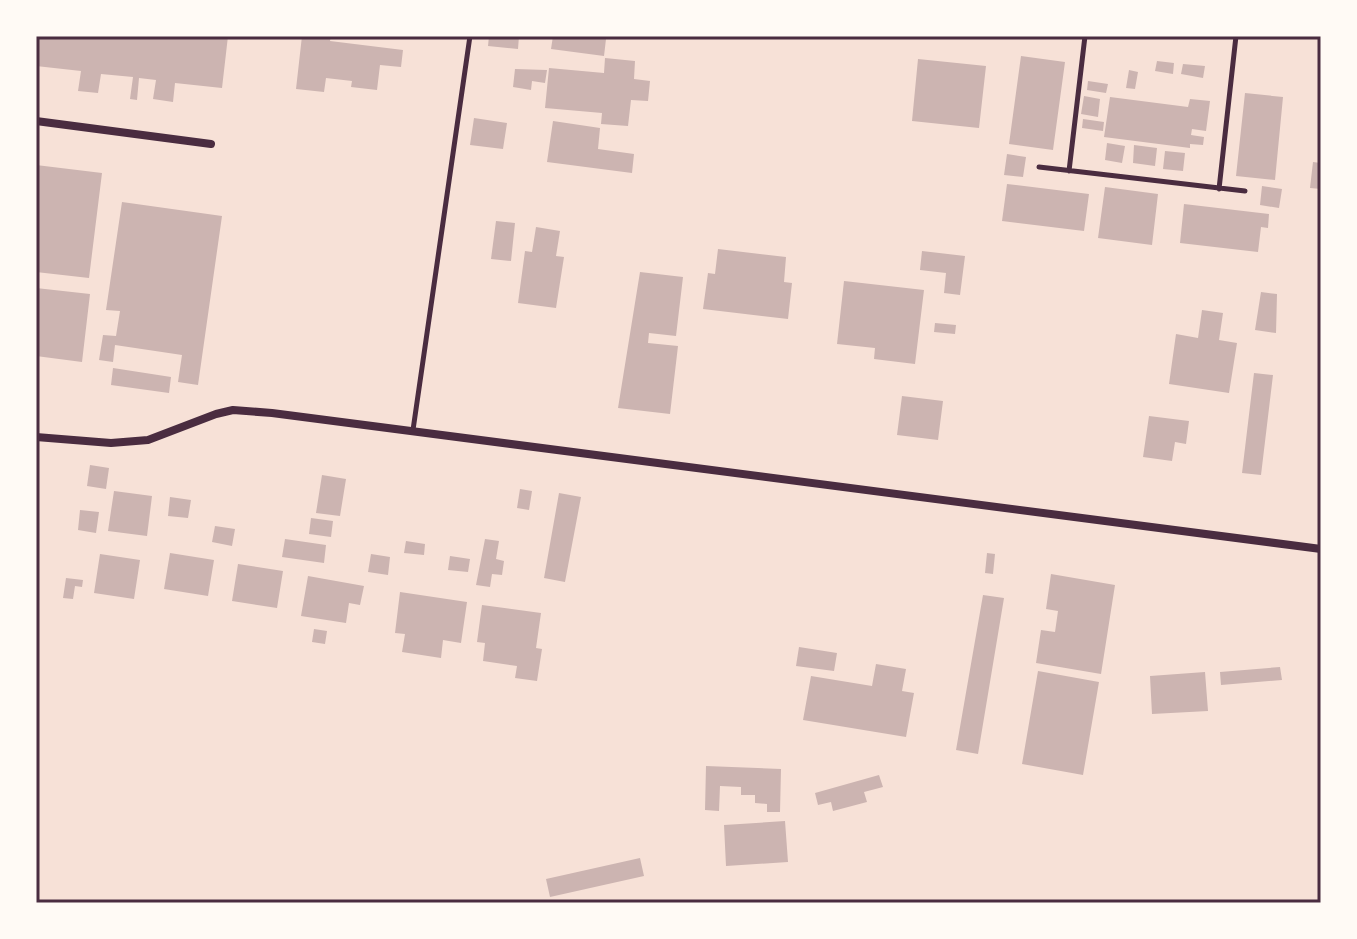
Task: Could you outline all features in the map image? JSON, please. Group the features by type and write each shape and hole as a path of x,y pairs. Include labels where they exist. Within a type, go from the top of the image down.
{"street":[{"path":"36,121 211,144"},
{"path":"36,437 111,443 148,440 233,410 413,430 1321,549"}],"lane":[{"path":"413,430 470,36"},
{"path":"1069,171 1085,36"},
{"path":"1219,189 1236,36"},
{"path":"1039,167 1245,191"}],"building":[{"path":"36,36 228,36 222,88 175,83 173,102 153,99 156,80 139,78 137,100 130,99 133,77 101,74 98,93 78,91 81,71 36,66"},
{"path":"302,36 331,36 330,41 403,50 401,67 380,65 377,90 351,87 352,81 326,78 324,92 296,89"},
{"path":"489,36 519,36 518,49 488,46"},
{"path":"553,36 606,39 604,56 551,49"},
{"path":"1021,56 1065,62 1053,150 1009,144"},
{"path":"605,58 635,61 634,79 650,81 648,101 631,100 628,126 601,124 602,113 545,108 549,68 604,73"},
{"path":"918,59 986,66 979,128 912,121"},
{"path":"1157,61 1174,63 1173,74 1155,71"},
{"path":"1183,64 1205,66 1203,78 1181,74"},
{"path":"515,69 547,70 545,83 532,81 531,90 513,87"},
{"path":"1129,70 1138,72 1135,89 1126,88"},
{"path":"1088,81 1108,84 1106,93 1087,90"},
{"path":"1245,93 1283,97 1275,180 1236,176"},
{"path":"1084,96 1100,99 1098,117 1081,114"},
{"path":"1110,97 1188,107 1190,99 1210,101 1206,131 1192,129 1191,135 1204,137 1203,145 1190,144 1190,148 1104,137"},
{"path":"474,118 507,123 503,149 470,145"},
{"path":"1083,119 1104,122 1103,131 1082,128"},
{"path":"553,121 600,128 598,149 634,154 632,173 547,162"},
{"path":"1107,143 1125,146 1122,163 1105,160"},
{"path":"1134,145 1157,148 1155,166 1133,163"},
{"path":"1165,151 1185,153 1183,171 1163,169"},
{"path":"1007,154 1026,157 1023,177 1004,175"},
{"path":"1313,162 1321,163 1321,189 1310,188"},
{"path":"36,165 102,173 89,278 36,272"},
{"path":"1007,184 1089,194 1084,231 1002,221"},
{"path":"1262,186 1282,189 1279,208 1260,205"},
{"path":"1105,187 1158,194 1152,245 1098,238"},
{"path":"122,202 222,216 198,385 178,382 182,355 115,345 113,362 99,360 103,335 116,336 120,311 106,310"},
{"path":"1184,204 1269,214 1268,228 1261,227 1258,252 1180,243"},
{"path":"496,221 515,223 511,261 491,259"},
{"path":"536,227 560,231 556,256 564,257 556,308 518,303 525,251 532,252"},
{"path":"718,249 786,257 784,282 792,283 788,319 703,309 708,273 715,274"},
{"path":"922,251 965,256 960,295 944,293 946,273 920,270"},
{"path":"640,272 683,277 676,336 649,333 648,343 678,346 670,414 618,408"},
{"path":"844,281 924,290 915,364 874,359 875,348 837,344"},
{"path":"36,288 90,294 82,362 36,356"},
{"path":"1261,292 1277,294 1276,333 1255,330"},
{"path":"1202,310 1223,313 1219,340 1237,343 1229,393 1169,384 1176,334 1198,338"},
{"path":"935,323 956,325 955,334 934,332"},
{"path":"113,368 171,377 169,393 111,385"},
{"path":"1254,373 1273,375 1261,475 1242,473"},
{"path":"902,396 943,401 938,440 897,435"},
{"path":"1149,416 1189,421 1186,444 1175,442 1172,461 1143,457"},
{"path":"90,465 109,468 106,489 87,486"},
{"path":"322,475 346,479 340,516 316,513"},
{"path":"520,489 532,491 529,510 517,508"},
{"path":"114,491 152,496 147,536 108,531"},
{"path":"559,493 581,497 565,582 544,578"},
{"path":"170,497 191,500 188,518 168,516"},
{"path":"80,510 99,512 96,533 78,530"},
{"path":"311,518 333,521 331,537 309,534"},
{"path":"215,526 235,529 232,546 212,542"},
{"path":"285,539 326,545 324,563 282,557"},
{"path":"485,539 499,541 496,559 504,561 502,575 492,574 490,587 476,585"},
{"path":"406,541 425,544 424,555 404,553"},
{"path":"170,553 214,560 208,596 164,589"},
{"path":"987,553 995,554 993,574 985,573"},
{"path":"100,554 140,560 134,599 94,593"},
{"path":"371,554 390,557 388,575 368,572"},
{"path":"450,556 470,559 468,572 448,570"},
{"path":"238,564 283,571 277,608 232,601"},
{"path":"1051,574 1115,585 1101,674 1036,663 1041,630 1055,632 1058,611 1046,609"},
{"path":"308,576 364,586 360,605 349,603 346,623 301,616"},
{"path":"66,578 83,580 82,587 75,586 73,599 63,598"},
{"path":"400,592 467,602 461,643 443,640 441,658 402,652 405,634 395,633"},
{"path":"983,595 1004,598 978,754 956,750"},
{"path":"482,605 541,613 536,648 542,649 537,681 515,678 517,666 483,661 485,643 477,642"},
{"path":"314,629 327,631 325,644 312,642"},
{"path":"799,647 837,653 834,671 796,666"},
{"path":"876,664 906,669 902,691 914,693 906,737 803,720 811,676 872,686"},
{"path":"1280,667 1282,680 1221,685 1220,672"},
{"path":"1038,671 1099,682 1083,775 1022,764"},
{"path":"1205,672 1208,711 1152,714 1150,676"},
{"path":"706,766 781,769 780,812 767,812 767,804 755,803 755,795 741,795 741,787 720,786 719,811 705,810"},
{"path":"879,775 883,787 864,792 867,802 833,811 831,802 818,805 815,793"},
{"path":"785,821 788,862 726,866 724,825"},
{"path":"640,858 644,876 550,897 546,879"}]}
